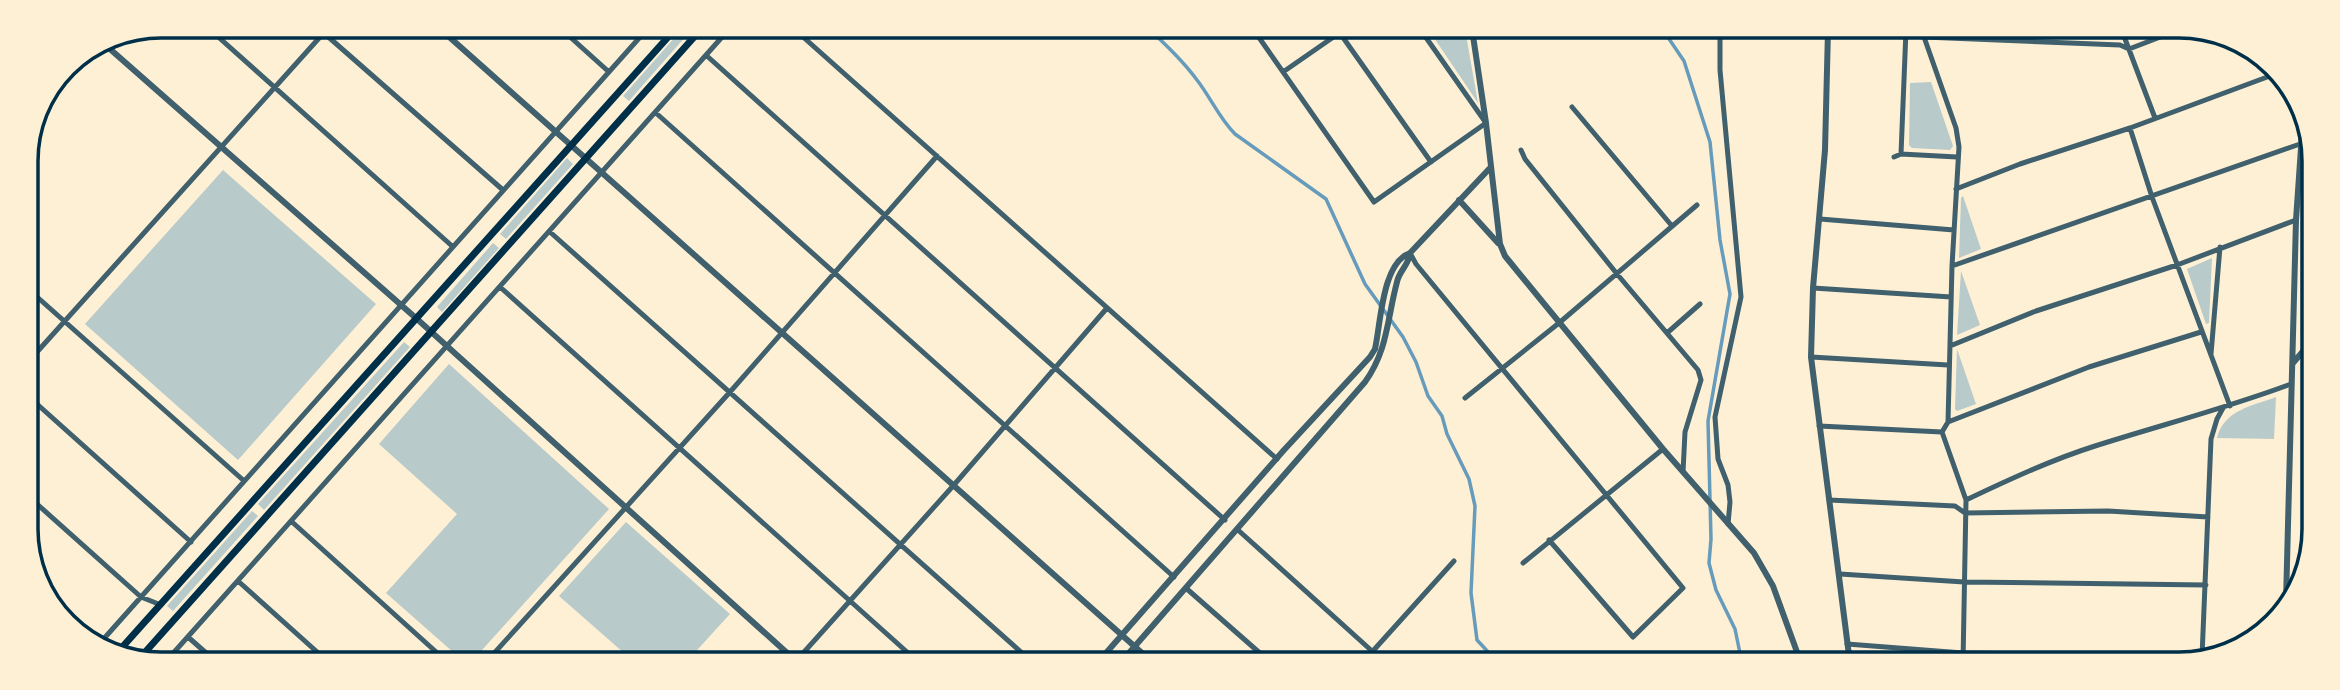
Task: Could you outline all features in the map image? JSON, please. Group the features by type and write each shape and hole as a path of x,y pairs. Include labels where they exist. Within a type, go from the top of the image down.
{"main road":[{"path":"124,645 667,38"},
{"path":"147,650 693,38"}],"street":[{"path":"219,38 452,246"},
{"path":"38,350 319,38"},
{"path":"330,38 503,190"},
{"path":"450,38 1140,652"},
{"path":"571,38 609,72"},
{"path":"105,638 639,38"},
{"path":"174,652 722,38"},
{"path":"804,38 1277,459"},
{"path":"1259,38 1374,202 1486,124"},
{"path":"1283,72 1329,38"},
{"path":"1346,38 1431,162"},
{"path":"1426,38 1486,124"},
{"path":"1473,38 1500,244 1505,256 1706,501 1754,553 1764,568 1797,651"},
{"path":"1720,38 1720,70 1741,298 1715,417 1718,459 1728,485 1728,524"},
{"path":"1828,38 1825,150 1813,288 1811,357 1848,651"},
{"path":"1901,154 1905,38"},
{"path":"1924,38 1956,128 1959,147 1948,365 1948,422 1942,432"},
{"path":"1948,38 2120,45 2129,49 2158,38"},
{"path":"2125,38 2155,118"},
{"path":"111,50 417,319 786,652"},
{"path":"707,56 1224,520"},
{"path":"1956,189 2268,76"},
{"path":"1572,107 1672,226"},
{"path":"656,113 1174,577"},
{"path":"2130,128 2152,197 2230,406"},
{"path":"1952,267 2019,241 2300,144"},
{"path":"2286,587 2300,145"},
{"path":"1521,150 1525,159 1617,274 1698,370 1701,380 1685,432 1683,472"},
{"path":"1894,157 1901,154 1957,157"},
{"path":"495,652 730,392 937,156"},
{"path":"1108,652 1370,357 1377,340 1388,279 1402,256 1410,253 1490,168"},
{"path":"1459,200 1500,244"},
{"path":"1465,398 1559,323 1696,205"},
{"path":"1820,219 1954,230"},
{"path":"1950,346 2036,311 2177,265 2296,220"},
{"path":"550,232 1020,652"},
{"path":"2210,357 2220,247"},
{"path":"1131,652 1359,390 1377,365 1385,341 1396,283 1409,261 1410,253"},
{"path":"1410,253 1416,264 1684,588 1633,636 1549,540"},
{"path":"500,287 907,652"},
{"path":"1813,288 1951,297"},
{"path":"39,298 243,480"},
{"path":"1667,333 1700,304"},
{"path":"805,652 1107,308"},
{"path":"1948,422 2089,367 2201,332"},
{"path":"2293,363 2302,352"},
{"path":"1811,357 1948,365"},
{"path":"1966,500 2022,474 2094,446 2230,406 2291,384"},
{"path":"38,405 191,542"},
{"path":"2202,649 2212,433 2223,408"},
{"path":"1819,426 1942,432"},
{"path":"1942,432 1966,500 1963,651"},
{"path":"1524,563 1663,449"},
{"path":"1829,500 1955,506 1965,513 2108,512 2207,517"},
{"path":"38,504 141,597 161,605"},
{"path":"291,521 437,652"},
{"path":"1238,530 1372,651"},
{"path":"1374,651 1454,561"},
{"path":"1840,574 1964,582 2206,585"},
{"path":"238,581 317,652"},
{"path":"1187,589 1258,651"},
{"path":"188,637 205,652"},
{"path":"1847,644 1939,651"}],"shaded area":[{"path":"674,38 684,38 629,101 623,96"},
{"path":"1434,38 1467,38 1478,103"},
{"path":"1931,82 1953,146 1950,150 1912,148 1909,145 1910,83"},
{"path":"567,158 573,164 506,239 500,234"},
{"path":"223,170 376,304 238,460 85,324"},
{"path":"1963,196 1981,249 1959,258 1961,198"},
{"path":"493,243 499,248 442,312 437,307"},
{"path":"2212,258 2209,323 2206,324 2187,269"},
{"path":"1961,271 1980,325 1957,335"},
{"path":"404,342 410,347 264,510 258,504"},
{"path":"1957,349 1976,404 1957,411 1955,409"},
{"path":"449,364 609,509 480,652 453,652 386,593 457,514 379,444"},
{"path":"2276,397 2274,439 2217,438 2232,415"},
{"path":"252,511 258,516 173,611 167,606"},
{"path":"626,522 730,614 696,652 623,652 559,596"}],"waterway":[{"path":"1158,38 1192,73 1235,134 1326,199 1365,284 1403,337 1416,362 1428,396 1442,416 1447,434 1469,479 1475,506 1471,593 1477,640 1488,651"},
{"path":"1668,38 1684,61 1710,142 1720,240 1730,294 1708,421 1711,539 1709,563 1716,590 1735,629 1740,651"}]}
